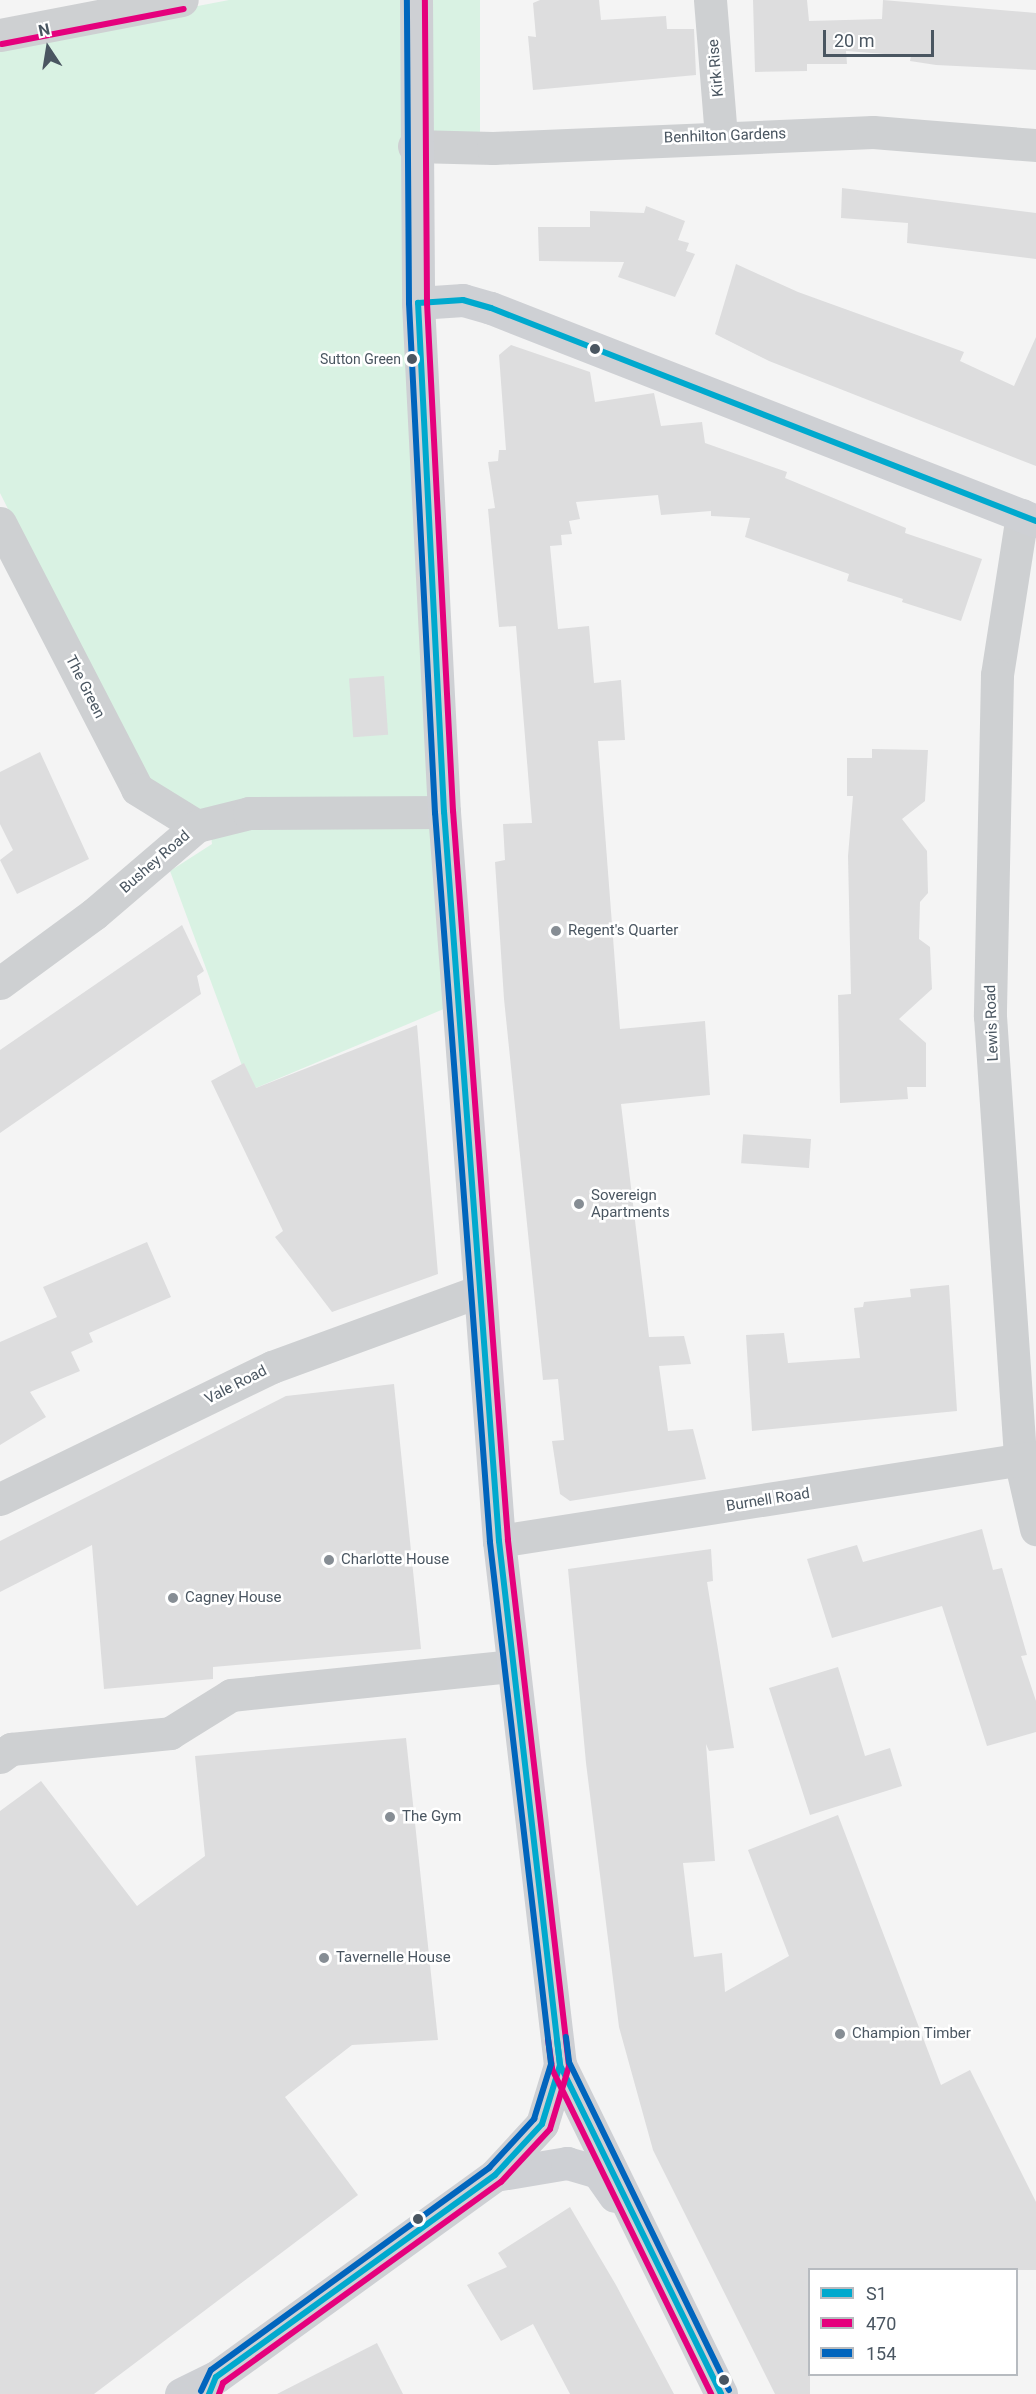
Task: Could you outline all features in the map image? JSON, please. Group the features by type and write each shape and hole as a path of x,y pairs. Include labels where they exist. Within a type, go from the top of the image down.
{"main road":[{"path":"416,0 414,146 418,303 444,812 499,1541 560,2066 630,2216 720,2394"},
{"path":"418,303 463,300 491,308 1029,518"},
{"path":"181,2394 213,2385 495,2175 542,2124 560,2066"},
{"path":"495,2175 567,2163 598,2172 630,2216"}],"street":[{"path":"0,35 182,0"},
{"name":"Kirk Rise","path":"710,0 721,136"},
{"name":"Benhilton Gardens","path":"414,146 493,148 721,136 873,132 1036,145"},
{"name":"Lewis Road","path":"1029,518 997,675 990,1004 1036,1529"},
{"name":"The Green","path":"0,523 137,789 197,826"},
{"name":"Bushey Road","path":"0,983 94,914 197,826 249,813 444,812"},
{"name":"Vale Road","path":"0,1499 272,1367 480,1291"},
{"name":"Burnell Road","path":"499,1541 1028,1458"},
{"path":"0,1757 11,1749 170,1733 231,1695 512,1666"}],"green space":[{"name":"Sutton Green","path":"229,0 409,0 458,1003 251,1090 170,871 212,844 209,821 140,772 0,493 0,44"},
{"path":"426,0 480,0 480,137 426,137"}],"building":[{"path":"540,0 599,0 601,20 666,16 667,29 694,29 696,75 533,90 528,36 536,37 533,3"},
{"path":"753,0 807,0 809,21 882,19 883,0 1036,13 1036,70 936,65 910,61 911,56 846,51 847,64 807,64 807,71 755,72"},
{"path":"842,188 1036,213 1036,259 907,243 908,223 841,218"},
{"path":"646,206 685,221 678,240 689,243 686,251 695,254 675,297 618,277 624,262 539,261 538,227 590,227 590,211 644,213"},
{"path":"736,264 798,292 964,352 960,361 1014,386 1036,337 1036,466 769,361 715,334"},
{"path":"511,345 590,372 595,402 654,393 661,426 702,422 705,443 787,472 785,478 906,528 905,533 982,559 961,621 847,581 849,574 745,537 750,518 711,516 711,511 661,515 658,495 576,502 580,519 569,521 572,534 561,535 562,545 550,546 558,629 589,626 594,683 621,680 625,740 598,741 620,1029 705,1021 710,1095 621,1104 649,1337 684,1336 691,1364 659,1366 668,1431 693,1429 706,1479 570,1501 560,1494 552,1441 564,1440 558,1379 543,1380 504,999 495,862 505,860 503,824 532,823 516,626 499,627 488,509 495,508 488,462 498,461 499,450 506,450 499,355"},
{"path":"384,676 388,735 353,737 349,678"},
{"path":"872,749 928,750 925,801 902,819 927,851 928,893 920,902 919,939 930,947 932,989 899,1019 926,1043 926,1087 907,1087 908,1099 840,1103 838,995 851,994 848,856 853,796 847,796 847,758 872,758"},
{"path":"40,752 89,859 17,894 0,860 13,850 0,824 0,772"},
{"path":"182,925 204,971 197,976 201,994 0,1133 0,1050"},
{"path":"417,1025 438,1274 332,1312 275,1237 283,1231 211,1081 244,1063 256,1088"},
{"path":"743,1134 811,1139 809,1168 741,1163"},
{"path":"147,1242 171,1297 89,1333 93,1342 71,1352 80,1371 30,1392 46,1417 0,1445 0,1342 57,1317 43,1287"},
{"path":"949,1285 957,1411 752,1431 746,1335 784,1333 788,1363 860,1358 854,1308 863,1307 864,1302 911,1297 910,1289"},
{"path":"394,1384 421,1649 213,1667 213,1679 104,1689 92,1545 0,1592 0,1541 286,1396"},
{"path":"982,1529 993,1570 1002,1568 1027,1655 1021,1656 1036,1701 1036,1732 987,1746 942,1606 832,1638 807,1559 857,1545 863,1562"},
{"path":"711,1549 713,1581 707,1582 734,1748 709,1751 706,1744 715,1861 683,1863 694,1957 722,1953 725,1992 789,1956 748,1850 838,1815 941,2085 970,2070 1036,2202 1036,2270 1018,2270 1018,2268 808,2268 810,2394 775,2394 653,2150 619,2027 586,1763 568,1569"},
{"path":"838,1667 865,1756 890,1748 902,1786 810,1815 769,1688"},
{"path":"406,1738 438,2040 352,2045 285,2097 358,2195 94,2394 0,2394 0,1811 41,1781 137,1906 205,1856 195,1756"},
{"path":"570,2207 616,2285 674,2394 570,2394 533,2324 501,2341 467,2285 507,2267 498,2253"},
{"path":"377,2343 403,2394 277,2394"}],"transit line":[{"name":"154","path":"201,2391 211,2370 489,2168 534,2119 551,2064 490,1542 435,813 409,303 407,0"},
{"name":"470","path":"219,2394 223,2383 501,2182 550,2129 569,2066 508,1540 453,811 427,303 425,0"},
{"name":"470","path":"2,44 184,9"},
{"name":"S1","path":"418,303 463,300 491,308 1036,521"},
{"name":"S1","path":"209,2394 216,2377 495,2175 542,2124 560,2065 499,1541 444,812 418,303"},
{"name":"154","path":"566,2037 569,2062 729,2390"},
{"name":"470","path":"548,2039 552,2069 711,2394"},
{"name":"S1","path":"557,2040 560,2065 721,2394"}],"place":[{"name":"Sutton Green","path":"412,359"},
{"name":"Regent's Quarter","path":"556,931"},
{"name":"Sovereign Apartments","path":"579,1204"},
{"name":"Charlotte House","path":"329,1560"},
{"name":"Cagney House","path":"173,1598"},
{"name":"The Gym","path":"390,1817"},
{"name":"Tavernelle House","path":"324,1958"},
{"name":"Champion Timber","path":"840,2034"}]}
